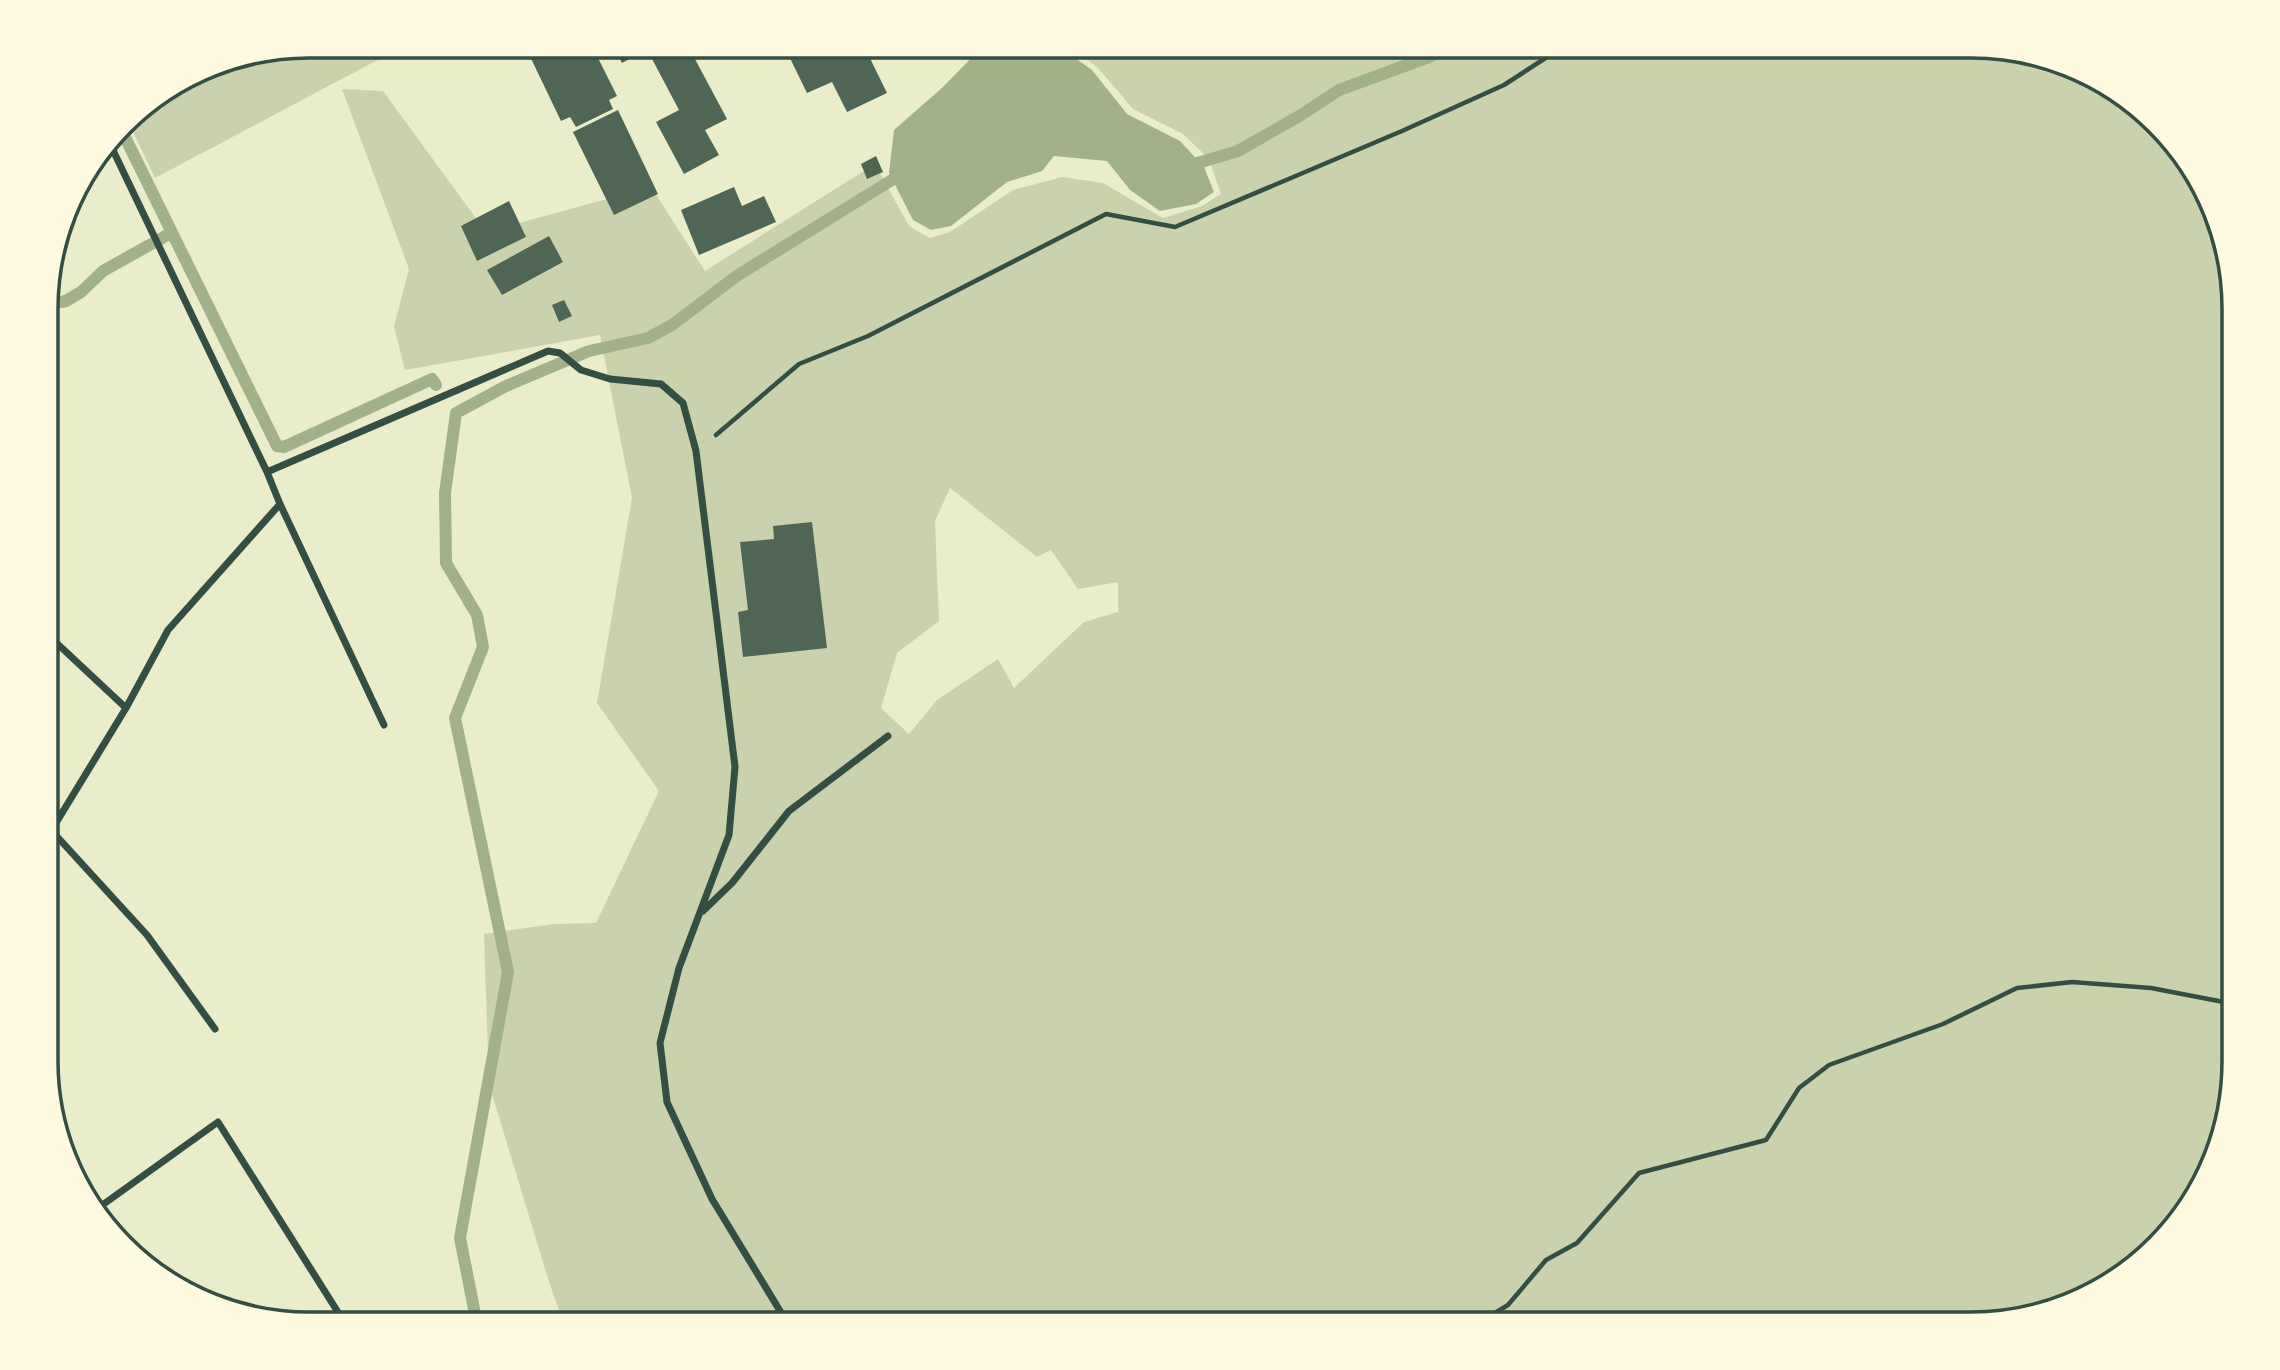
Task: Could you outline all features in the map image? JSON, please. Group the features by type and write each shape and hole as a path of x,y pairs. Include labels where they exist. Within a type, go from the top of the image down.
{"street":[{"path":"114,151 384,725"},
{"path":"267,472 548,351 564,356 581,370 610,379 661,384 683,403 696,451 735,767 729,835 679,968 660,1043 667,1102 712,1199 781,1312"},
{"path":"58,820 126,708 168,630 280,504"},
{"path":"58,644 126,708"},
{"path":"700,914 732,883 789,811 888,736"},
{"path":"58,841 147,935 215,1030"},
{"path":"103,1205 218,1122 338,1312"}],"path":[{"path":"696,451 799,364 868,336 1106,214 1175,227 1504,85 1546,58"},
{"path":"1497,1312 1508,1305 1546,1260 1577,1243 1639,1173 1766,1140 1798,1088 1829,1065 1943,1024 2017,988 2072,982 2151,988 2222,1002"}],"shaded area":[{"path":"381,58 155,178 132,130 183,91 228,71 276,60"},
{"path":"971,58 1075,58 1092,70 1127,114 1180,141 1204,167 1214,192 1196,204 1160,211 1130,190 1107,161 1054,156 1042,171 1007,182 951,226 931,230 913,220 889,173 894,130"},
{"path":"1085,58 1988,58 2036,66 2097,91 2137,120 2160,143 2189,183 2203,213 2214,244 2222,292 2222,1078 2214,1126 2189,1187 2160,1227 2137,1250 2097,1279 2067,1293 2036,1304 1988,1312 560,1312 489,1084 484,934 554,924 596,923 659,791 597,703 632,498 600,335 405,370 394,326 409,269 342,89 383,91 486,232 651,187 705,271 875,164 909,226 930,238 950,232 1013,190 1062,177 1103,183 1163,218 1202,206 1221,194 1209,159 1183,134 1133,109 1098,68","holes":["950,488 1037,557 1051,550 1078,589 1118,582 1118,612 1084,622 1014,688 998,659 937,700 909,734 881,708 897,653 939,621 935,521"]}],"building":[{"path":"531,58 598,58 617,96 609,100 613,109 576,127 570,117 561,121"},
{"path":"652,58 694,58 727,119 705,130 719,155 684,174 656,122 679,110"},
{"path":"790,58 870,58 887,93 847,112 832,82 807,93"},
{"path":"618,110 658,194 614,215 573,132"},
{"path":"876,156 883,172 867,179 861,164"},
{"path":"734,187 742,206 764,196 776,222 699,255 681,210"},
{"path":"509,201 526,237 477,261 461,226"},
{"path":"549,236 563,262 502,295 487,270"},
{"path":"564,300 572,316 559,322 552,305"},
{"path":"812,522 827,648 743,657 738,612 748,610 740,542 774,539 773,526"}],"waterway":[{"path":"1184,167 1238,151 1339,90 1426,58"},
{"path":"125,137 277,446 284,447 432,379 436,385"},
{"path":"475,1312 460,1238 508,972 455,718 483,647 477,615 446,563 445,493 456,413 506,386 589,351 648,338 672,325 738,275 900,175"},
{"path":"58,302 81,292 103,271 171,233"}]}
